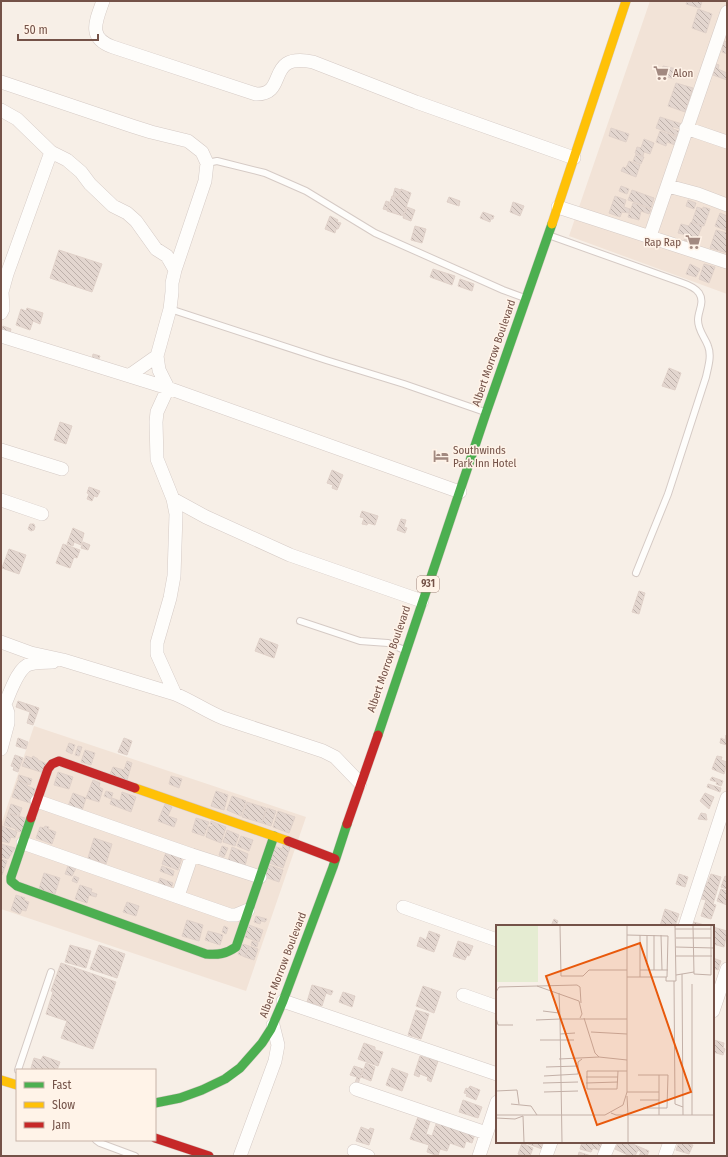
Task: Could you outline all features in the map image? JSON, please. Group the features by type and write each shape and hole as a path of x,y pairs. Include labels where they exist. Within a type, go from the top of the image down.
{"main road":[{"name":"Albert Morrow Boulevard","path":"156,1103 180,1098 202,1090 225,1079 240,1068 262,1043 273,1025 284,1001 335,859 486,412 558,207 626,1"},
{"path":"274,836 236,947 226,954 206,954 13,884 11,881 11,877 48,768 52,764 59,761 274,836 335,859"},
{"path":"1,1080 15,1085"},
{"path":"156,1138 209,1156"}],"street":[{"path":"103,1 95,28 96,34 101,41 113,47 256,94 263,94 273,87 282,67 287,62 293,60 313,62 416,102 574,158"},
{"path":"650,236 727,12"},
{"path":"1,82 138,128 188,141 202,152 207,162 205,180 175,270 172,283 170,309 157,356 159,370 168,388"},
{"path":"1,110 17,119 51,152 75,167 113,206 127,213 136,221 156,249 167,256 175,270"},
{"path":"686,128 727,142"},
{"path":"1,313 3,309 2,290 51,152"},
{"path":"668,186 698,194 727,205"},
{"path":"558,207 727,262"},
{"path":"1,336 168,388 460,492"},
{"path":"130,376 157,356"},
{"path":"168,388 157,412 158,459 173,499 176,514 174,576 157,648 158,654 175,694"},
{"path":"1,450 62,469"},
{"path":"173,499 206,517 290,555 422,601"},
{"path":"1,500 42,514"},
{"path":"1,642 31,653 63,660 175,694 186,698 208,712 223,718 324,751 335,757 360,783"},
{"path":"1,749 8,723 8,713 3,703 23,668 29,664 63,660"},
{"path":"685,925 722,829 727,798"},
{"path":"37,801 260,877"},
{"path":"23,843 230,915 236,915 248,910"},
{"path":"178,896 192,855"},
{"path":"403,907 496,940"},
{"path":"714,1006 721,974"},
{"path":"463,995 496,1006"},
{"path":"284,1001 496,1074"},
{"path":"240,1156 275,1061 278,1045 273,1025"},
{"path":"356,1088 486,1133"},
{"path":"479,1156 496,1105"},
{"path":"546,1156 551,1143"},
{"path":"604,1156 610,1143"},
{"path":"665,1156 670,1143"},
{"path":"354,1151 368,1156"}],"lane":[{"path":"207,162 217,161 265,173 306,191 375,233 503,290 525,298"},
{"path":"548,235 692,287 699,293 702,302 698,320 700,332 708,347 710,360 706,377 668,494 636,573"},
{"path":"170,309 244,334 404,384 486,412"},
{"path":"300,622 360,641 388,644 405,650"},
{"path":"18,1069 51,972"},
{"path":"97,1141 135,1156"}],"shaded area":[{"path":"650,1 727,1 727,294 569,236"},
{"path":"34,726 306,817 246,991 1,909 1,825"}],"building":[{"path":"687,1 702,1 700,8 686,4"},
{"path":"698,9 712,14 706,33 692,28"},
{"path":"723,41 727,42 727,54 722,52 723,48 721,47"},
{"path":"716,64 719,65 718,69 727,73 727,80 713,75"},
{"path":"663,66 677,69 674,79 661,75"},
{"path":"676,83 693,88 685,112 668,106"},
{"path":"660,117 682,124 680,129 673,127 673,129 679,131 678,136 656,128"},
{"path":"611,128 629,134 626,142 609,136"},
{"path":"660,131 678,137 675,145 667,142 666,146 656,142"},
{"path":"644,139 654,143 650,154 644,152 643,156 635,153 637,147 641,148"},
{"path":"636,154 644,157 641,164 633,161"},
{"path":"629,161 640,165 636,177 621,171 623,167 626,168"},
{"path":"621,186 629,189 627,194 619,191"},
{"path":"395,188 401,190 398,197 393,196"},
{"path":"401,189 411,193 403,216 387,211 392,196 398,198"},
{"path":"632,190 654,198 651,208 628,200"},
{"path":"615,196 626,200 624,207 630,209 629,213 622,212 620,217 609,213"},
{"path":"449,197 460,201 459,206 447,202"},
{"path":"688,200 696,203 694,209 686,206"},
{"path":"386,201 389,202 387,210 383,209"},
{"path":"513,202 524,206 520,216 510,212"},
{"path":"633,203 651,209 649,214 641,211 639,220 628,217"},
{"path":"407,207 415,210 411,221 403,218"},
{"path":"697,207 710,209 704,226 692,222"},
{"path":"483,212 494,216 490,222 480,218"},
{"path":"720,213 727,216 727,231 715,226"},
{"path":"330,216 338,220 337,222 341,223 338,229 336,229 335,233 325,229"},
{"path":"691,222 702,226 697,239 693,238 691,243 684,240 686,235 678,233 681,224 689,226"},
{"path":"415,226 426,229 422,243 411,240"},
{"path":"716,230 727,233 727,253 710,248"},
{"path":"59,250 102,264 92,292 50,278"},
{"path":"690,264 700,269 696,277 686,274"},
{"path":"704,264 715,267 709,283 699,279"},
{"path":"433,269 455,276 452,285 430,277"},
{"path":"460,279 474,284 472,291 458,286"},
{"path":"27,308 43,313 40,324 33,321 30,330 16,325 21,309 26,311"},
{"path":"3,326 11,329 10,333 1,331"},
{"path":"93,354 100,356 98,361 92,359"},
{"path":"669,368 681,373 675,390 662,386"},
{"path":"60,422 72,426 66,444 54,440"},
{"path":"332,470 343,475 337,490 332,488 333,485 327,483"},
{"path":"89,487 100,491 97,497 94,496 92,501 87,499"},
{"path":"362,511 378,516 375,525 368,523 367,525 362,524 364,518 360,517"},
{"path":"401,519 406,520 404,527 407,528 405,533 397,530"},
{"path":"30,524 34,524 34,530 31,531 28,529"},
{"path":"73,528 84,533 81,545 74,542 73,546 67,544"},
{"path":"83,542 90,545 88,550 81,548"},
{"path":"63,544 80,550 77,558 74,557 70,568 56,563"},
{"path":"9,549 26,555 19,574 2,568"},
{"path":"639,591 645,593 639,614 632,612"},
{"path":"260,638 278,645 274,658 255,651"},
{"path":"18,701 39,708 33,725 27,723 30,712 16,707"},
{"path":"726,735 727,745 720,743 721,738 725,740"},
{"path":"18,738 28,742 26,749 16,746"},
{"path":"124,738 132,741 127,755 118,752"},
{"path":"69,743 75,745 72,754 66,751"},
{"path":"78,746 82,747 79,756 75,755"},
{"path":"85,750 95,753 91,765 81,762"},
{"path":"15,755 23,758 18,772 13,770 14,767 11,766"},
{"path":"26,756 32,758 33,756 47,764 44,773 22,766"},
{"path":"717,756 722,757 721,760 727,762 724,774 712,769"},
{"path":"127,761 132,763 127,780 110,774 113,767 124,770"},
{"path":"58,772 73,777 69,789 54,785"},
{"path":"19,775 32,779 30,785 18,779"},
{"path":"171,776 182,779 179,788 169,784"},
{"path":"712,777 723,781 721,786 716,784 717,782 710,780"},
{"path":"18,780 35,789 30,803 12,797"},
{"path":"93,780 100,783 99,787 103,789 99,802 86,798"},
{"path":"708,784 721,788 720,792 707,787"},
{"path":"106,791 113,793 111,799 104,796"},
{"path":"216,791 228,795 224,810 211,806"},
{"path":"122,792 136,797 131,812 110,804 112,798 120,801"},
{"path":"73,793 86,798 81,814 67,809"},
{"path":"705,793 714,797 709,809 700,801"},
{"path":"232,796 246,801 241,816 227,810"},
{"path":"247,802 266,808 262,823 242,817"},
{"path":"11,804 22,808 19,816 8,813"},
{"path":"165,804 172,807 168,816 177,819 174,827 158,821"},
{"path":"267,808 276,811 271,826 262,823"},
{"path":"278,811 295,817 289,833 273,827"},
{"path":"8,813 28,819 24,833 4,825"},
{"path":"701,813 706,814 707,820 698,819"},
{"path":"196,818 209,822 204,836 192,832"},
{"path":"211,821 226,827 221,843 206,837 209,826 212,827 213,825 210,824"},
{"path":"2,826 17,832 15,838 11,837 9,843 1,841"},
{"path":"45,826 56,832 52,844 36,838 40,827 44,828"},
{"path":"227,830 239,835 235,846 223,842"},
{"path":"241,836 253,840 249,851 237,846"},
{"path":"94,838 112,844 106,864 88,858"},
{"path":"1,844 15,848 8,859 1,857"},
{"path":"283,845 291,845 283,868 269,863 274,846 282,849"},
{"path":"222,846 228,848 224,857 219,855"},
{"path":"232,847 248,854 245,866 228,861"},
{"path":"166,852 182,858 178,870 162,864"},
{"path":"1,859 7,861 2,875 1,875"},
{"path":"70,865 76,868 72,876 65,874 68,866 69,867"},
{"path":"269,865 283,870 279,882 265,877"},
{"path":"162,866 174,871 173,876 160,871"},
{"path":"44,873 60,878 55,894 39,889"},
{"path":"679,874 688,877 685,887 676,884"},
{"path":"711,874 721,877 713,904 716,905 711,919 701,916 706,900 697,898 703,882 707,884"},
{"path":"74,876 79,878 77,883 72,881"},
{"path":"725,876 727,877 727,889 721,887"},
{"path":"160,878 173,883 171,889 158,884"},
{"path":"80,885 92,889 91,892 97,894 96,897 89,895 87,903 75,899"},
{"path":"721,889 727,891 727,905 717,901"},
{"path":"16,895 25,898 24,900 29,902 26,911 22,910 20,914 11,910"},
{"path":"127,902 139,906 136,916 123,912"},
{"path":"665,909 679,914 675,925 660,925"},
{"path":"256,916 267,919 265,922 261,921 260,924 254,922"},
{"path":"554,919 558,921 556,925 551,925"},
{"path":"187,920 203,925 199,941 182,936"},
{"path":"690,921 704,925 689,925"},
{"path":"249,925 263,930 259,942 245,937"},
{"path":"224,926 228,928 226,934 222,932"},
{"path":"714,927 727,931 724,947 714,944"},
{"path":"208,931 223,935 220,945 205,940"},
{"path":"429,931 440,935 434,952 417,946 420,937 426,940"},
{"path":"252,941 258,943 257,947 251,945"},
{"path":"458,941 473,946 469,956 467,955 465,960 453,956"},
{"path":"243,944 249,946 245,957 238,954"},
{"path":"70,945 91,951 86,968 65,962"},
{"path":"99,945 125,954 117,978 90,969"},
{"path":"249,946 258,949 254,960 245,957"},
{"path":"714,958 721,961 718,970 714,968"},
{"path":"61,963 116,982 93,1049 61,1038 67,1021 46,1014 53,992 51,991"},
{"path":"312,985 333,991 331,995 326,993 322,1006 307,1002"},
{"path":"423,986 441,992 434,1013 416,1006"},
{"path":"343,992 355,996 352,1007 339,1002"},
{"path":"416,1010 429,1014 421,1039 408,1035"},
{"path":"714,1040 724,1043 723,1048 725,1049 723,1055 714,1052"},
{"path":"364,1043 375,1047 375,1050 383,1052 378,1066 358,1059"},
{"path":"432,1055 439,1058 431,1082 427,1080 428,1077 420,1074 419,1077 414,1075 420,1056 430,1059"},
{"path":"43,1056 60,1062 57,1069 31,1068 34,1058 41,1060"},
{"path":"366,1063 375,1067 371,1081 361,1077"},
{"path":"354,1066 363,1069 358,1084 355,1083 357,1077 350,1075"},
{"path":"392,1068 408,1074 402,1091 386,1085"},
{"path":"470,1086 480,1090 476,1100 466,1096 467,1094 464,1093 466,1088 468,1089"},
{"path":"463,1100 482,1107 478,1118 459,1112"},
{"path":"418,1117 430,1122 426,1134 432,1136 437,1121 475,1134 472,1143 466,1141 464,1148 450,1143 447,1151 440,1149 438,1156 427,1152 429,1145 410,1139"},
{"path":"361,1127 369,1130 370,1128 374,1129 369,1145 356,1141"},
{"path":"522,1143 533,1148 530,1156 518,1154"},
{"path":"526,1143 545,1143 542,1149"},
{"path":"582,1143 603,1144 601,1151 593,1148 591,1152 580,1149"},
{"path":"618,1143 630,1143 649,1151 647,1156 639,1156 641,1152 638,1150 635,1156 630,1156 615,1149"},
{"path":"679,1143 693,1145 689,1154 676,1150"},
{"path":"579,1152 591,1156 578,1156"}],"traffic: fast":[{"path":"378,735 486,413 552,224"},
{"path":"31,818 11,877 11,881 17,886 206,954 222,954 236,947 274,836"},
{"path":"156,1103 180,1098 225,1079 240,1068 262,1043 271,1029 283,1001 333,867 347,824"}],"traffic: slow":[{"path":"552,224 626,1"},
{"path":"135,788 288,841"},
{"path":"1,1080 16,1085"}],"traffic: jam":[{"path":"347,824 378,735"},
{"path":"31,818 48,769 52,764 59,761 135,788"},
{"path":"288,841 335,859"},
{"path":"156,1138 209,1156"}],"place":[{"name":"Alon","path":"661,73"},
{"name":"Rap Rap","path":"693,242"},
{"name":"Southwinds Park Inn Hotel","path":"441,456"}]}
